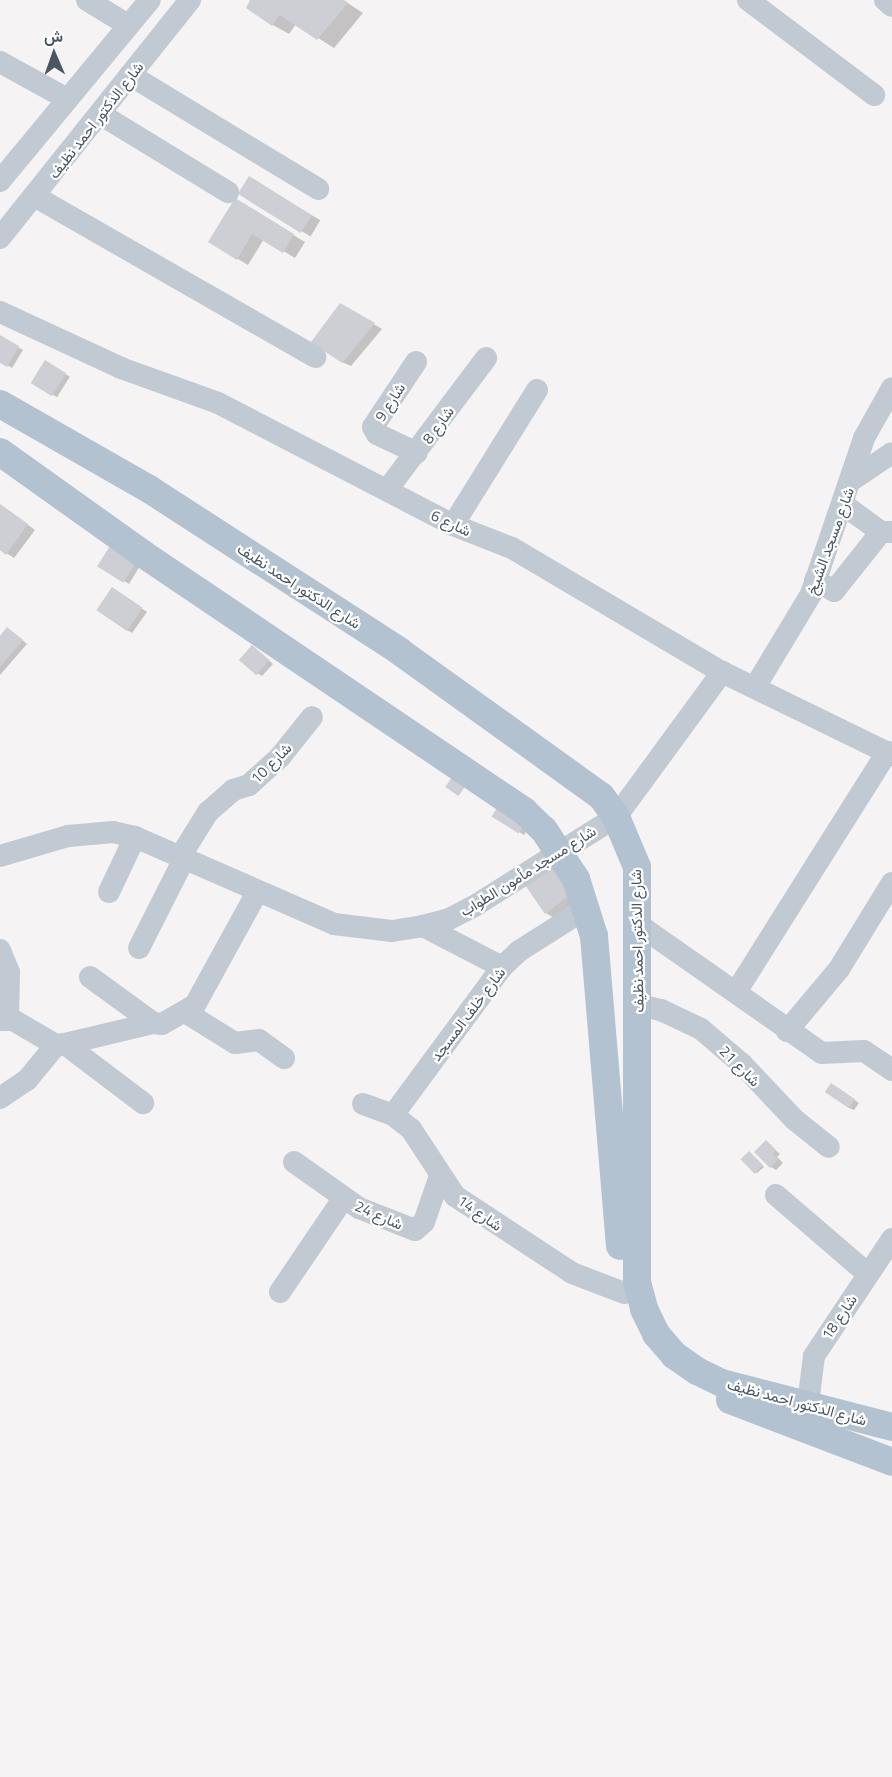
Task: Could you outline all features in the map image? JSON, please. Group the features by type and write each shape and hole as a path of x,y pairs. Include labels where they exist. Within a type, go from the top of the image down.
{"main road":[{"name":"شارع الدكتور احمد نظيف","path":"0,404 148,489 399,651 601,796 616,817 637,867 639,924 638,1282 644,1309 668,1348 697,1371 722,1383 892,1427"},
{"name":"شارع الدكتور احمد نظيف","path":"0,452 143,554 524,811 561,851 587,908 600,978 624,1293 629,1316 645,1343 667,1365 690,1381 740,1405 892,1462"}],"street":[{"path":"87,0 128,25"},
{"path":"0,181 150,0"},
{"name":"شارع الدكتور احمد نظيف","path":"0,238 36,197 190,0"},
{"path":"748,0 873,94"},
{"path":"885,0 892,6"},
{"path":"0,62 67,99"},
{"path":"130,75 318,189"},
{"path":"100,114 228,192"},
{"path":"36,197 315,357"},
{"name":"شارع 6","path":"0,312 121,368 218,403 453,525 536,561 722,672 889,754"},
{"name":"شارع 8","path":"387,490 417,453 486,358"},
{"name":"شارع 9","path":"416,362 374,427 376,434 417,453"},
{"name":"شارع مسجد الشيخ","path":"755,687 807,604 844,505 864,438 892,388"},
{"path":"453,525 537,390"},
{"path":"852,480 892,453"},
{"path":"815,580 827,590 838,589 887,532 844,505"},
{"name":"شارع مسجد مأمون الطواب","path":"0,856 90,832 135,837 334,924 392,931 423,926 449,919 476,905 616,817 722,672"},
{"name":"شارع 10","path":"139,948 182,858 208,812 233,790 249,785 280,757 312,717"},
{"path":"736,992 889,754"},
{"path":"109,892 135,837"},
{"path":"787,1031 839,969 892,883"},
{"path":"0,1098 27,1080 60,1044 153,1023 162,1024 195,1005 257,892"},
{"name":"شارع خلف المسجد","path":"393,1115 502,967 519,951 587,908"},
{"path":"639,924 787,1031 822,1053 864,1051 892,1070"},
{"path":"423,926 502,967"},
{"path":"0,950 9,972 4,1020 60,1044 143,1103"},
{"path":"90,977 153,1023"},
{"name":"شارع 21","path":"639,1005 671,1014 701,1029 741,1064 795,1120 829,1147"},
{"path":"185,1012 235,1043 259,1040 284,1058"},
{"name":"شارع 14","path":"363,1104 393,1115 411,1128 426,1146 440,1176 455,1196 572,1273 624,1293"},
{"name":"شارع 24","path":"294,1162 343,1199 415,1230 424,1222 440,1176"},
{"path":"776,1195 879,1269"},
{"path":"280,1292 343,1199"},
{"name":"شارع 18","path":"808,1404 814,1356 879,1269 892,1239"}],"building":[{"path":"250,0 344,0 348,3 317,40 280,15 272,26 246,8"},
{"path":"249,176 312,215 301,233 238,194"},
{"path":"235,198 294,234 283,253 252,234 237,260 208,242"},
{"path":"340,303 375,323 342,363 311,342"},
{"path":"0,335 19,346 7,367 0,363"},
{"path":"45,360 66,373 52,396 31,383"},
{"path":"0,504 28,524 6,555 0,550"},
{"path":"113,541 139,557 123,583 97,566"},
{"path":"112,587 143,608 127,631 96,610"},
{"path":"7,627 23,640 0,667 0,636"},
{"path":"252,645 269,660 256,675 239,660"},
{"path":"455,773 468,782 458,796 445,787"},
{"path":"500,803 527,820 519,834 492,817"},
{"path":"557,861 575,891 545,914 523,882"},
{"path":"831,1083 855,1099 849,1108 825,1092"},
{"path":"766,1140 776,1150 773,1154 778,1159 770,1168 754,1152"},
{"path":"749,1151 763,1165 755,1174 741,1159"}]}
